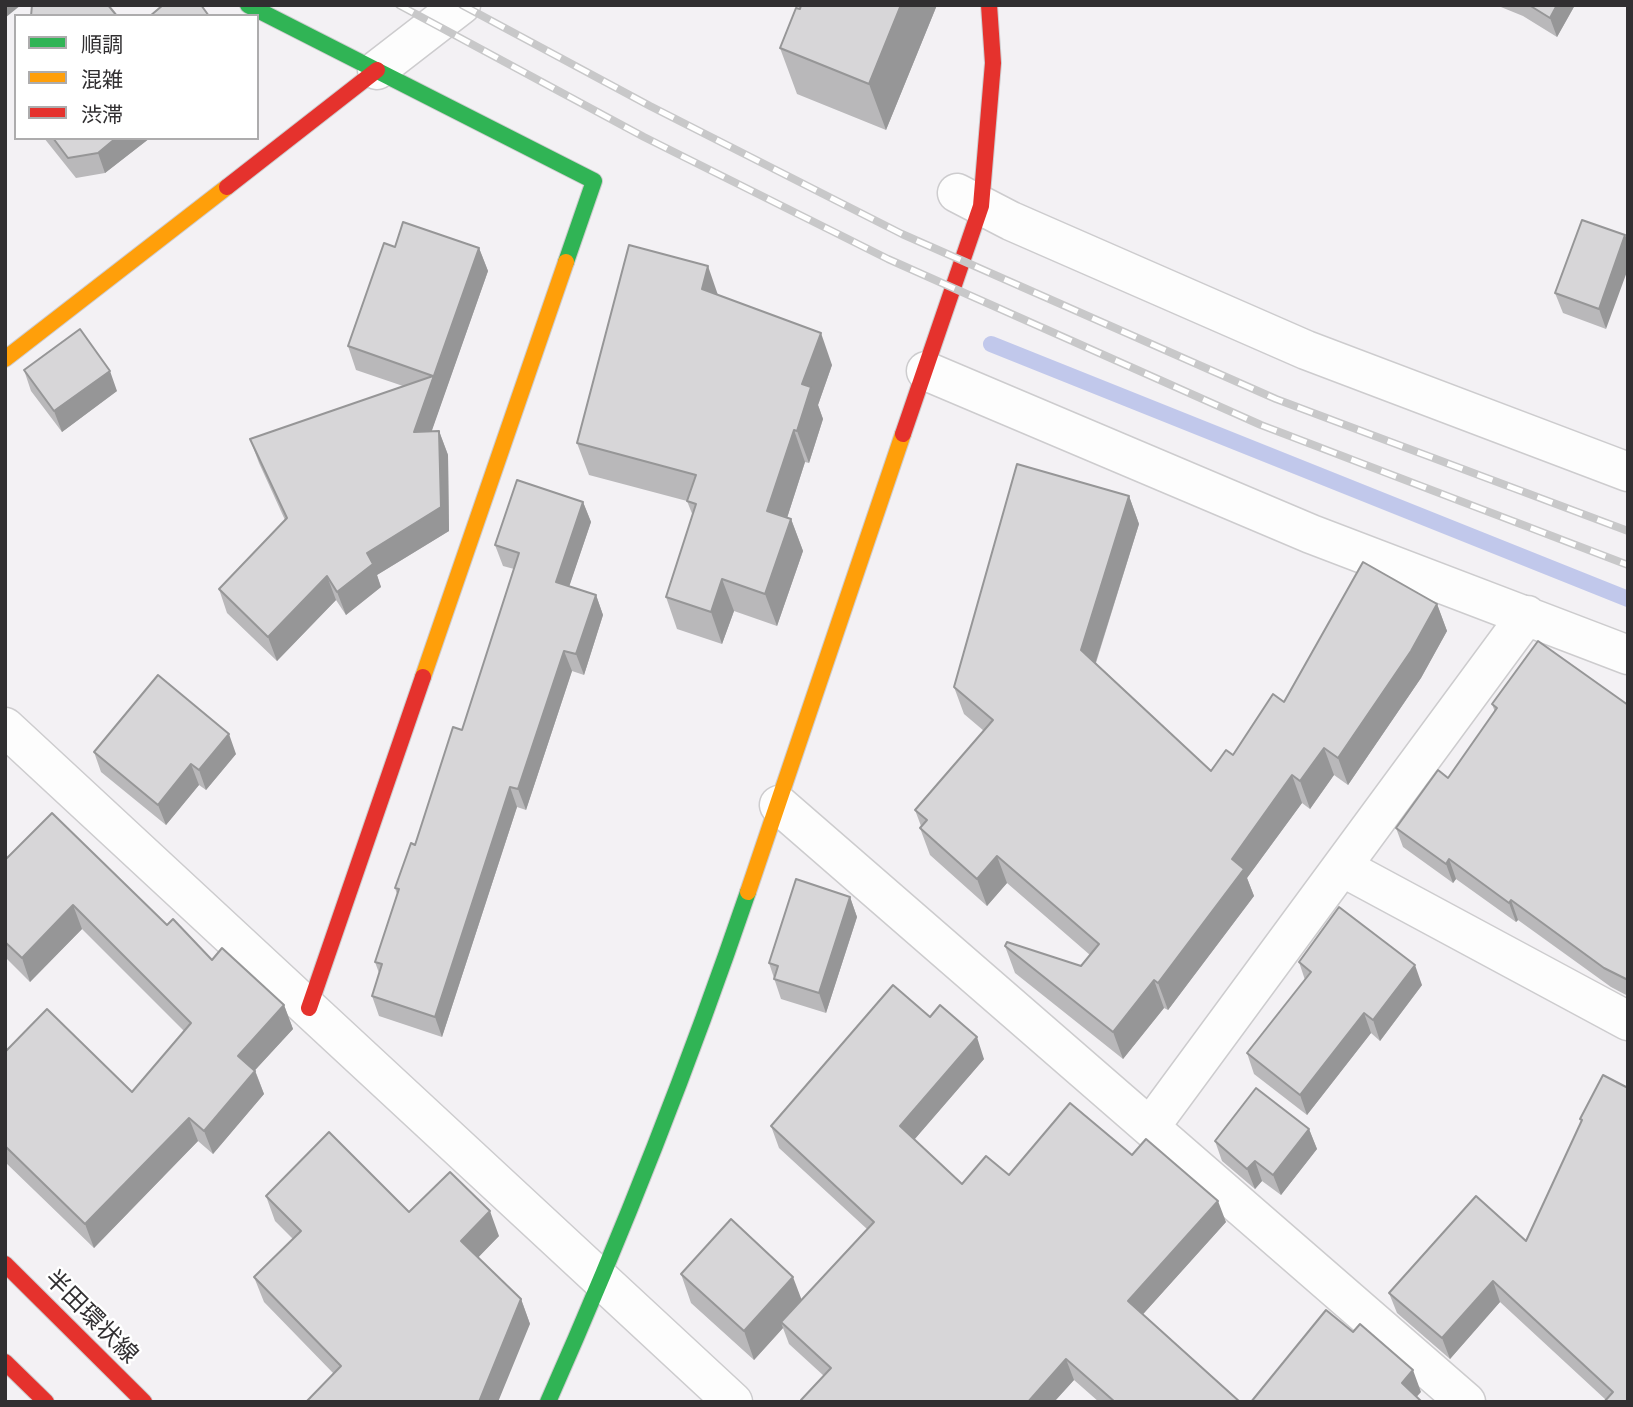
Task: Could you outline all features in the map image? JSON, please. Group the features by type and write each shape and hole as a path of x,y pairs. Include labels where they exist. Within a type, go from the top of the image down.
{"street":[{"path":"248,5 594,181 309,1008"},
{"path":"5,359 461,5"},
{"path":"548,1402 602,1280 709,1006 926,371 969,200 993,63 989,5"},
{"path":"969,200 1011,222 1307,350 1628,472"},
{"path":"926,371 1311,534 1628,655"},
{"path":"1150,1127 1527,615"},
{"path":"5,727 733,1402"},
{"path":"779,805 1466,1402"},
{"path":"1342,867 1628,1021"},
{"name":"半田環状線","path":"5,1264 144,1402"},
{"path":"5,1362 46,1402"}],"building":[{"path":"32,5 108,5 115,14 31,14"},
{"path":"163,5 201,5 208,14 152,14"},
{"path":"801,5 901,5 869,84 780,48 796,8 800,9"},
{"path":"1529,5 1557,5 1550,18"},
{"path":"54,140 114,140 98,153 68,158"},
{"path":"1582,220 1625,235 1599,309 1555,293"},
{"path":"403,222 479,248 414,432 439,431 441,507 367,553 373,564 337,592 327,576 268,637 219,589 287,518 250,439 433,376 348,346 384,243 395,247"},
{"path":"629,245 708,266 702,289 821,333 802,384 811,387 767,511 791,519 765,594 722,579 711,612 666,597 696,504 687,501 696,475 577,443"},
{"path":"80,329 110,371 54,411 24,370"},
{"path":"1017,464 1129,496 1081,650 1211,771 1226,750 1233,755 1273,694 1284,702 1363,562 1437,604 1411,651 1338,758 1324,748 1300,781 1292,775 1232,859 1244,869 1158,983 1154,980 1113,1032 1005,946 1007,942 1081,966 1099,944 997,856 977,879 920,828 927,820 915,810 993,720 954,687"},
{"path":"517,480 583,502 556,582 596,595 576,654 564,651 518,789 510,787 435,1017 372,996 382,964 375,962 399,889 395,888 411,843 415,845 453,727 462,730 519,553 495,545"},
{"path":"1538,641 1628,705 1628,980 1604,968 1511,900 1509,903 1449,859 1446,864 1396,828 1438,770 1448,778 1497,708 1492,704"},
{"path":"158,675 229,734 199,770 191,764 158,805 94,752"},
{"path":"52,813 167,925 173,919 212,960 222,948 284,1005 238,1056 255,1071 204,1131 189,1118 85,1224 5,1146 5,1052 47,1009 132,1092 191,1023 73,905 22,958 5,942 5,860"},
{"path":"796,879 850,897 819,993 774,979 778,966 769,963"},
{"path":"1339,907 1415,965 1373,1020 1364,1013 1300,1095 1247,1053 1311,972 1299,962"},
{"path":"893,985 930,1017 940,1005 977,1037 900,1126 962,1184 986,1156 1009,1175 1070,1103 1132,1155 1146,1139 1218,1201 1128,1301 1240,1402 1115,1402 1066,1359 1028,1402 801,1400 831,1368 781,1322 874,1222 771,1126"},
{"path":"1603,1075 1628,1088 1628,1402 1604,1402 1613,1392 1493,1281 1442,1338 1389,1293 1476,1196 1526,1241 1582,1120 1580,1119"},
{"path":"1256,1088 1309,1129 1273,1175 1255,1161 1247,1169 1215,1141"},
{"path":"329,1132 409,1212 450,1172 490,1211 461,1241 521,1299 479,1402 306,1402 341,1366 254,1277 301,1231 266,1196"},
{"path":"731,1219 793,1277 744,1331 681,1274"},
{"path":"1326,1310 1353,1332 1360,1324 1413,1370 1402,1383 1422,1402 1251,1402"}],"waterway":[{"path":"991,344 1628,599"}],"railway":[{"path":"399,5 644,137 888,259 1261,425 1628,565"},
{"path":"462,5 650,106 902,234 1276,399 1628,531"}],"traffic: fast":[{"path":"248,5 594,181 566,262"},
{"path":"548,1402 654,1149 748,892"}],"traffic: slow":[{"path":"5,359 227,187"},
{"path":"423,677 566,262"},
{"path":"748,892 903,434"}],"traffic: jam":[{"path":"903,434 981,206 993,63 989,5"},
{"path":"227,187 377,70"},
{"path":"309,1008 423,677"},
{"path":"5,1264 144,1402"},
{"path":"5,1362 46,1402"}]}
